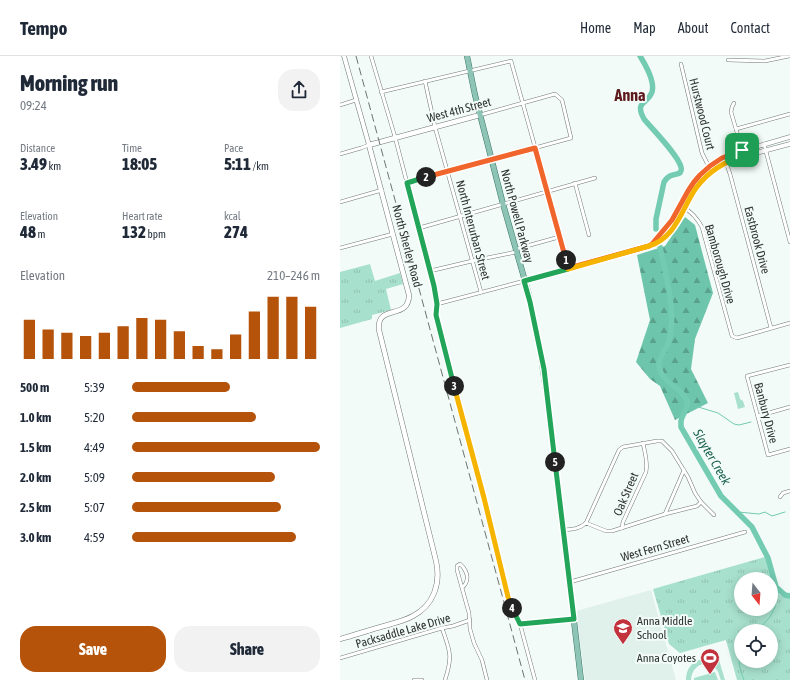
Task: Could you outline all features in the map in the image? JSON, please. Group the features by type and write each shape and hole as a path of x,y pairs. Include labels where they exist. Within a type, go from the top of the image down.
{"main road":[{"name":"North Powell Parkway","path":"467,56 480,115 532,308 544,374 581,680"},
{"name":"West 4th Street","path":"369,145 480,115"},
{"name":"North Sherley Road","path":"340,639 410,617 421,611 432,598 436,590 438,579 437,564 379,327 379,320 382,317 404,308 409,300 382,190 369,145"}],"street":[{"path":"340,154 369,145 344,56"},
{"path":"371,56 395,137 434,286 437,304 436,315 440,333 484,498 508,597 520,624 535,680"},
{"path":"728,60 764,61 789,56"},
{"path":"382,92 511,61 559,237 569,268"},
{"name":"Hurstwood Court","path":"681,64 702,154 710,166"},
{"name":"North Interurban Street","path":"425,81 435,127 481,292"},
{"name":"West 4th Street","path":"480,115 555,94 562,100 571,138 535,148"},
{"path":"340,105 356,100"},
{"path":"734,104 731,112 744,156"},
{"path":"736,129 790,114"},
{"path":"649,246 655,242 658,236 670,223 694,182 710,166 722,158 742,150 790,137"},
{"path":"764,144 790,242"},
{"path":"437,304 649,246 658,242 678,221 691,195 713,171 733,159 790,144"},
{"path":"407,183 535,148"},
{"name":"Eastbrook Drive","path":"722,158 730,174 771,328"},
{"path":"419,228 595,178"},
{"path":"575,183 589,235"},
{"path":"340,202 382,190"},
{"name":"Bamborough Drive","path":"680,205 693,213 702,227 732,336 737,338 771,328"},
{"path":"340,248 393,234"},
{"path":"430,271 516,250 559,237"},
{"path":"771,328 790,323"},
{"name":"Banbury Drive","path":"790,365 747,376 768,455 790,449"},
{"path":"758,416 790,407"},
{"path":"564,530 576,529 582,527 586,523 619,450 623,447 657,441 662,441 672,451 684,470 695,494 714,515"},
{"name":"Oak Street","path":"622,528 646,472 647,460 643,443"},
{"path":"664,514 684,470"},
{"path":"780,497 784,493 790,491"},
{"path":"586,523 612,531 664,514 697,506 701,502"},
{"name":"West Fern Street","path":"570,582 745,532"},
{"path":"462,588 467,578 463,565 460,564 457,568 462,588 469,613 470,629 482,660 487,680"},
{"path":"520,624 574,619"},
{"name":"Packsaddle Lake Drive","path":"340,658 442,628 454,626 470,620"},
{"path":"442,628 450,654 450,668 446,680"},
{"path":"414,680 422,680"}],"shaded area":[{"name":"Anna Middle School","path":"651,590 676,680 585,680 576,611"}],"green space":[{"path":"685,217 695,225 713,293 695,339 691,369 708,403 675,420 660,386 650,379 636,362 650,320 637,255 665,246"},
{"path":"370,264 375,281 400,273 403,284 386,289 391,310 372,315 372,319 340,328 340,272"},
{"path":"738,392 745,407 738,409 734,393"},
{"path":"765,557 771,572 734,572 734,616 778,616 778,590 780,595 790,598 790,680 737,680 726,640 680,653 669,644 653,589"},
{"path":"703,659 716,663 716,661 719,660 725,680 721,680 716,669 711,665 703,664 699,665 693,671 691,680 686,680 687,672 690,666"},
{"name":"Anna Coyotes","path":"715,672 718,680 694,680 694,678"}],"waterway":[{"name":"Slayter Creek","path":"640,56 649,73 653,88 650,96 641,106 641,113 644,119 675,156 681,169 680,173 669,176 664,182 656,219 656,229"},
{"name":"Slayter Creek","path":"660,247 672,319 670,338 659,366 664,377 685,396 687,401 687,406 681,421 681,427 721,496 752,527 768,558 776,587 785,595 790,596"},
{"path":"687,399 695,406 718,413 734,424 739,425 751,422"},
{"path":"738,512 759,514 765,512 772,516 785,512"},
{"path":"764,624 770,616"},
{"path":"740,668 744,680"}],"railway":[{"path":"356,56 525,680"}],"place":[{"name":"Anna Middle School","path":"623,645"},
{"name":"Anna Coyotes","path":"710,675"}],"district":[{"name":"Anna","path":"630,95"}],"route":[{"path":"742,150 722,158 700,175 688,191 668,226 658,236 655,242 649,246 569,268 535,148 407,183 434,286 437,304 436,315 456,396 463,416 508,597 520,624 574,619 544,369 529,295 524,281 615,256 649,246 655,244 673,228 691,195 704,179 725,163 744,156 742,150"}]}
